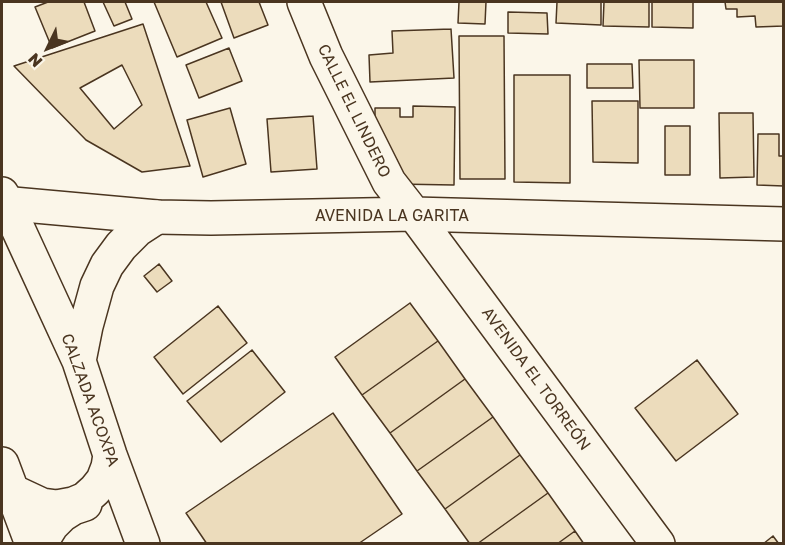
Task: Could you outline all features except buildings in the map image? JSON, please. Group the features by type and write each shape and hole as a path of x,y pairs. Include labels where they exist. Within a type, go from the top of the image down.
{"street":[{"name":"CALLE EL LINDERO","path":"303,2 326,56 388,182 414,214"},
{"name":"AVENIDA LA GARITA","path":"3,200 157,217 414,214 783,224"},
{"name":"CALZADA ACOXPA","path":"3,200 79,361 143,543"},
{"name":"AVENIDA EL TORREÓN","path":"414,214 658,543"},
{"path":"79,361 97,286 107,265 137,230 157,217"},
{"path":"7,478 42,505 57,507 73,504 85,499 103,480 110,454"},
{"path":"7,478 32,543"},
{"path":"40,543 52,525 73,508 87,503 102,502 117,504 130,510"}]}
